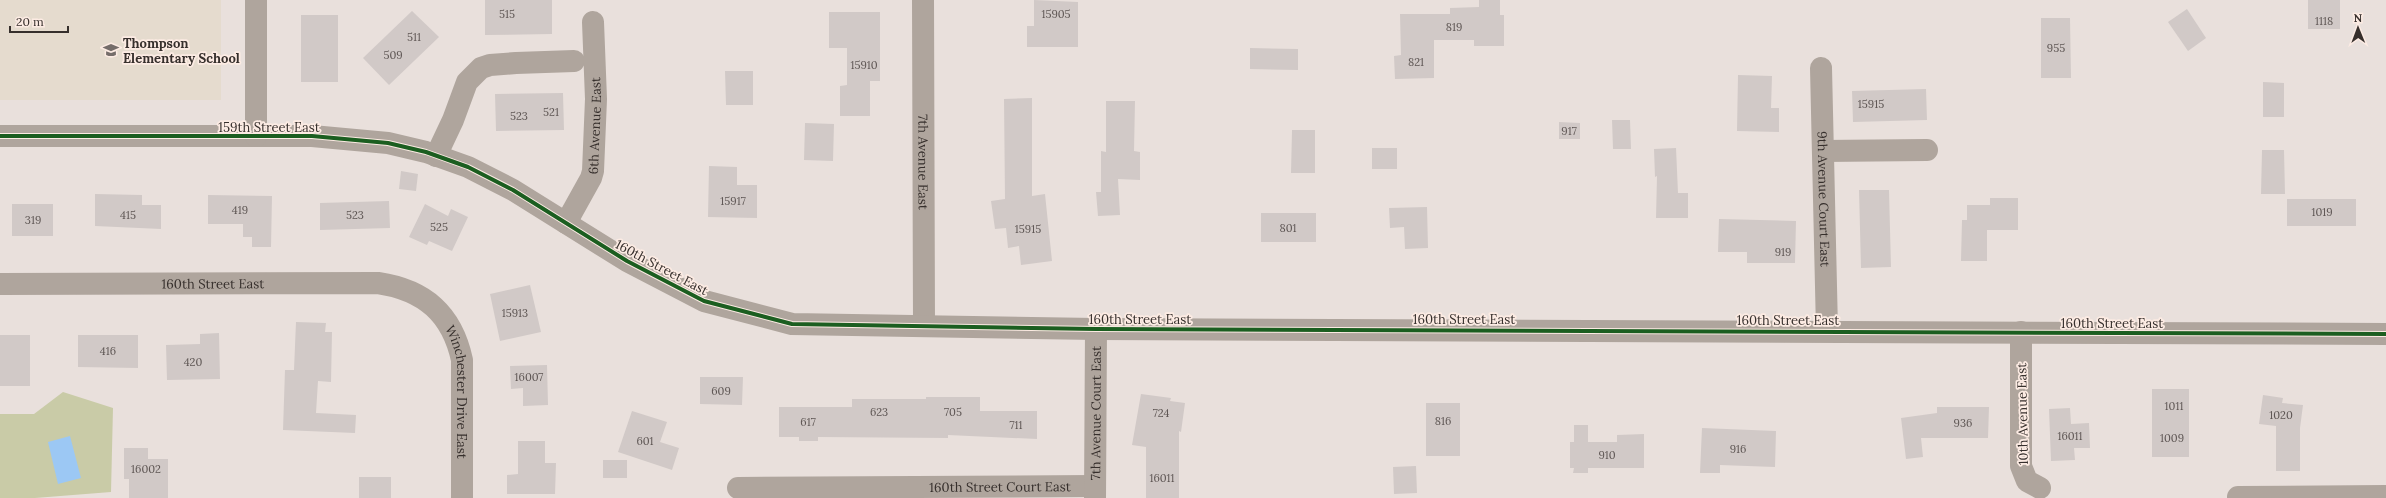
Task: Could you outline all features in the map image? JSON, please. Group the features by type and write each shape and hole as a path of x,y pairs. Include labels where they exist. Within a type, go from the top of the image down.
{"street":[{"path":"256,0 256,136"},
{"name":"7th Avenue East","path":"924,0 924,324"},
{"name":"6th Avenue East","path":"566,223 591,178 593,171 596,100 593,22"},
{"path":"436,156 454,120 467,82 480,68 490,65 516,63 574,62"},
{"name":"9th Avenue Court East","path":"1821,68 1827,330"},
{"name":"159th Street East","path":"0,136 256,136 361,139 388,143 436,156 468,167 513,190 566,223"},
{"path":"1823,151 1927,150"},
{"name":"160th Street East","path":"566,223 666,283 712,304 792,324 924,324 1096,329 1827,330 2386,334"},
{"name":"160th Street East","path":"0,284 378,283 404,289 424,298"},
{"name":"Winchester Drive East","path":"424,298 438,309 446,319 459,345 462,360 462,498"},
{"name":"7th Avenue Court East","path":"1095,492 1096,329"},
{"name":"10th Avenue East","path":"2021,332 2021,466 2027,481 2040,488"},
{"name":"160th Street Court East","path":"738,488 1095,492"},
{"path":"2238,497 2386,496"}],"shaded area":[{"name":"Thompson Elementary School","path":"0,0 221,0 221,100 0,100"}],"green space":[{"path":"63,392 113,408 111,492 35,498 0,498 0,414 34,414"}],"water":[{"path":"70,436 81,478 58,484 48,442"}],"building":[{"path":"485,0 552,0 552,34 485,35"},
{"path":"1034,0 1078,2 1078,47 1027,47 1027,26 1034,26"},
{"path":"1479,0 1500,0 1500,15 1504,15 1504,46 1474,46 1474,40 1434,40 1434,78 1395,79 1394,56 1401,55 1400,14 1450,14 1450,8 1479,7"},
{"path":"2308,0 2340,0 2340,29 2308,29"},
{"path":"2187,9 2206,38 2188,51 2168,22"},
{"path":"412,11 439,37 389,85 363,58"},
{"path":"829,12 880,12 880,81 870,81 870,116 840,116 840,86 847,85 847,48 829,48"},
{"path":"301,15 338,15 338,82 301,82"},
{"path":"2041,18 2070,18 2071,78 2041,78"},
{"path":"1250,48 1298,49 1298,70 1250,69"},
{"path":"725,71 753,71 753,105 726,105"},
{"path":"1738,75 1772,76 1771,108 1779,108 1779,132 1737,131"},
{"path":"2263,82 2284,83 2284,117 2263,117"},
{"path":"1926,89 1927,120 1853,122 1852,91"},
{"path":"563,93 564,130 496,131 495,94"},
{"path":"1032,98 1032,196 1045,194 1052,261 1021,265 1019,246 1008,248 1006,228 995,229 991,201 1005,199 1004,99"},
{"path":"1106,101 1135,101 1134,151 1140,152 1140,180 1118,179 1120,215 1098,216 1096,192 1101,192 1101,151 1106,152"},
{"path":"1612,120 1630,120 1631,149 1613,149"},
{"path":"1559,122 1580,123 1580,139 1559,139"},
{"path":"805,123 834,124 833,161 804,160"},
{"path":"1292,130 1315,130 1315,173 1291,173"},
{"path":"1372,148 1397,148 1397,169 1372,169"},
{"path":"1676,148 1678,193 1688,193 1688,218 1656,218 1657,176 1655,177 1654,149"},
{"path":"2262,150 2284,150 2285,194 2261,194"},
{"path":"709,166 737,167 737,185 757,185 757,218 708,217"},
{"path":"401,171 418,174 416,191 399,189"},
{"path":"1859,190 1889,190 1891,267 1861,268"},
{"path":"95,194 142,195 142,205 161,205 161,229 95,226"},
{"path":"208,195 272,196 271,247 252,247 252,237 243,237 243,224 208,224"},
{"path":"1990,198 2018,198 2018,230 1987,230 1987,261 1961,261 1962,220 1967,220 1967,205 1990,205"},
{"path":"2287,199 2356,199 2356,226 2287,226"},
{"path":"389,201 390,228 320,230 320,203"},
{"path":"12,204 53,204 53,236 12,236"},
{"path":"425,204 448,216 451,209 468,217 452,251 429,241 427,245 409,237"},
{"path":"1427,207 1428,248 1405,249 1404,227 1390,228 1389,208"},
{"path":"1261,213 1316,213 1316,242 1261,242"},
{"path":"1719,219 1796,221 1795,263 1747,263 1747,252 1718,252"},
{"path":"530,285 541,332 500,341 490,294"},
{"path":"296,322 326,323 325,332 332,332 331,382 318,381 316,413 356,415 355,433 283,430 285,370 294,370"},
{"path":"219,333 220,379 167,380 166,345 200,344 200,334"},
{"path":"0,335 30,335 30,386 0,386"},
{"path":"78,335 138,335 138,368 78,367"},
{"path":"547,365 548,405 523,406 523,388 511,389 510,366"},
{"path":"700,377 743,377 742,405 700,404"},
{"path":"2152,389 2189,389 2189,457 2152,457"},
{"path":"1141,394 1171,398 1170,401 1185,403 1181,432 1179,431 1179,498 1146,498 1146,447 1132,445"},
{"path":"2263,395 2283,398 2282,403 2303,405 2300,428 2300,471 2276,471 2276,426 2259,424"},
{"path":"926,397 980,397 980,411 1037,411 1037,439 948,435 948,438 818,437 818,441 799,441 799,437 779,437 779,407 852,407 852,399 926,399"},
{"path":"1426,403 1460,403 1460,456 1426,456"},
{"path":"1937,407 1989,407 1988,438 1921,438 1923,457 1906,459 1901,418 1937,413"},
{"path":"2070,408 2071,424 2089,423 2090,448 2074,448 2075,460 2051,461 2049,409"},
{"path":"632,411 667,422 660,442 679,448 672,470 618,452"},
{"path":"1574,425 1588,425 1588,442 1617,442 1617,435 1644,434 1644,468 1588,468 1588,473 1573,473 1574,468 1570,468 1570,442 1574,442"},
{"path":"1702,428 1776,431 1775,467 1720,465 1720,473 1700,473"},
{"path":"518,441 545,441 545,463 556,463 555,494 507,494 507,475 518,474"},
{"path":"124,448 148,448 148,459 168,459 168,498 129,498 129,479 124,479"},
{"path":"603,460 627,460 627,478 603,478"},
{"path":"1416,466 1417,493 1394,494 1393,467"},
{"path":"359,477 391,477 391,498 359,498"}],"cycle path":[{"path":"0,136 312,136 388,143 426,152 468,167 513,190 627,261 704,301 792,324 1096,329 2386,334"}],"place":[{"name":"Thompson Elementary School","path":"111,50"}]}
